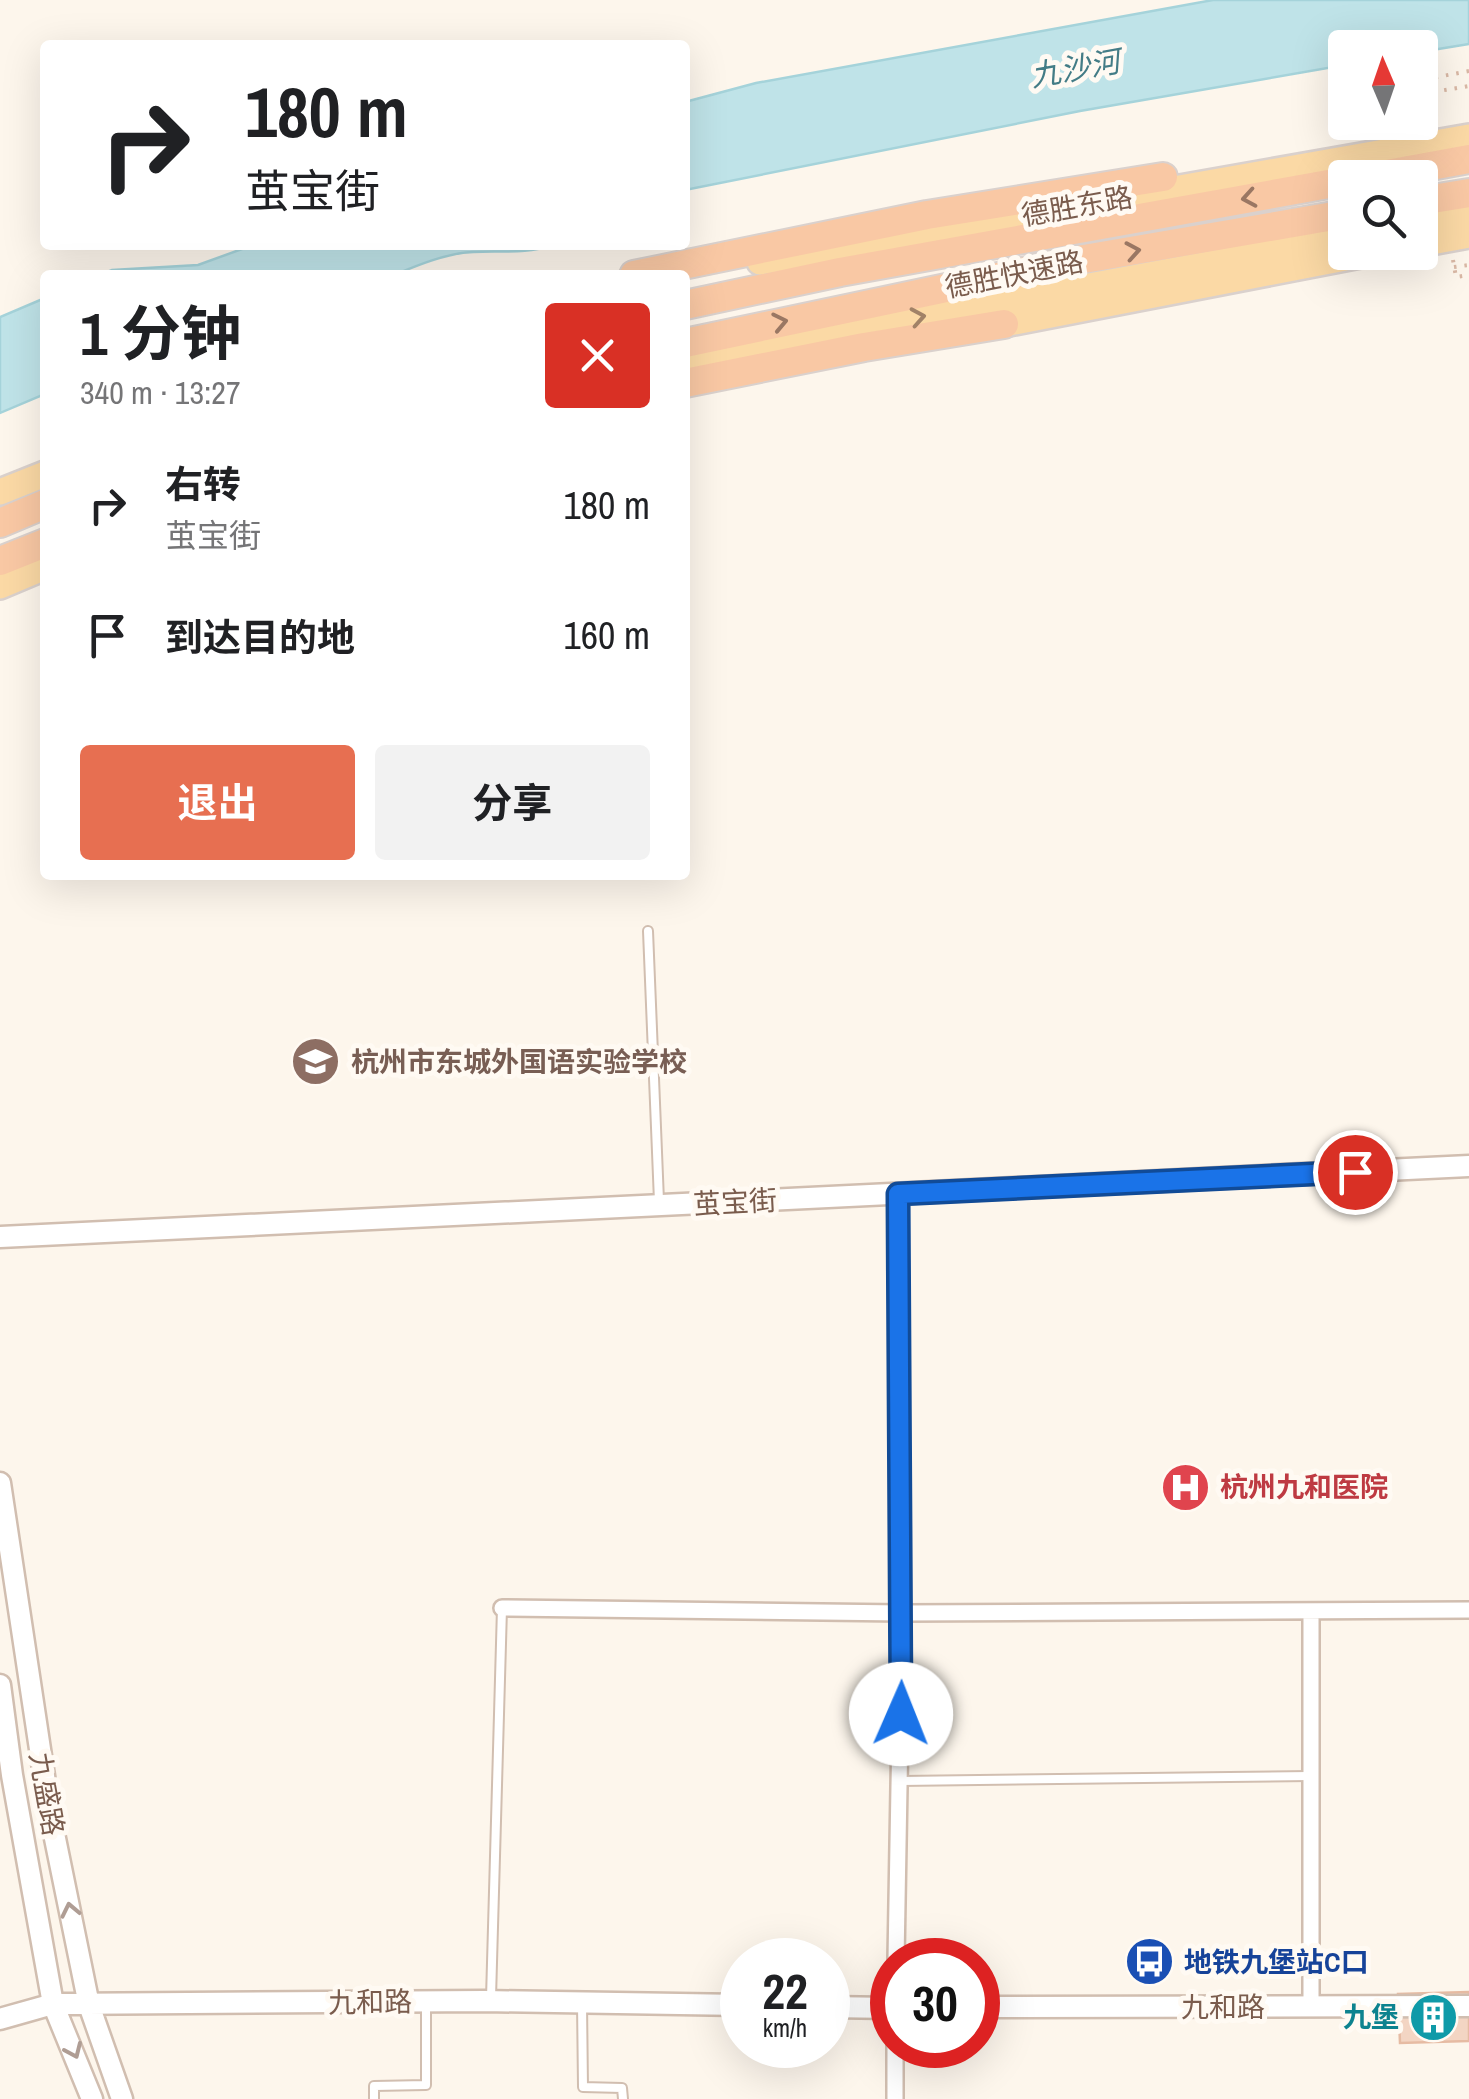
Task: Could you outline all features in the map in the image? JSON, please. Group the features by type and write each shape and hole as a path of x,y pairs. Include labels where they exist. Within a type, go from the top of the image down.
{"highway":[{"name":"德胜快速路","path":"1438,162 1469,159"},
{"path":"658,270 927,215 1164,177"},
{"name":"德胜快速路","path":"690,305 1328,177"},
{"path":"1438,199 1469,193"},
{"name":"德胜快速路","path":"690,342 1084,260 1328,217"},
{"path":"690,381 864,346 1004,324"},
{"path":"0,523 40,506"},
{"path":"0,561 40,546"}],"main road":[{"name":"德胜东路","path":"1392,160 1469,137"},
{"path":"1164,177 1328,173"},
{"name":"德胜东路","path":"690,277 1328,176"},
{"path":"1438,222 1469,216"},
{"path":"1438,241 1469,235"},
{"path":"690,364 887,322 1328,243"},
{"path":"1004,324 1328,261"},
{"path":"0,492 40,476"},
{"path":"0,586 40,569"}],"street":[{"name":"茧宝街","path":"0,1237 1469,1166"},
{"path":"896,1938 902,1613 898,1194"},
{"name":"九盛路","path":"0,1482 48,1809 89,2006 122,2099"},
{"path":"502,1608 902,1613 1469,1610"},
{"path":"1311,2008 1312,1611"},
{"name":"九盛路","path":"0,1685 53,2004 92,2099"},
{"name":"九和路","path":"0,2019 53,2004 491,2001 720,2005"},
{"name":"九和路","path":"1000,2008 1469,2006"},
{"path":"895,2068 895,2099"}],"lane":[{"path":"648,931 660,1205"},
{"path":"491,2001 502,1608"},
{"path":"900,1781 1311,1776"},
{"path":"374,2099 374,2086 426,2085 426,2002"},
{"path":"582,2002 583,2087 622,2088 623,2099"}],"path":[{"path":"1469,71 1432,78 1433,92 1469,86"},
{"path":"1452,258 1456,277 1469,276"},
{"path":"1454,267 1469,264"}],"water":[{"name":"九沙河","path":"1213,0 1469,0 1469,44 1438,49 1438,30 1328,30 1328,68 1080,111 690,189 690,101 756,83"},
{"path":"239,250 529,250 453,255 407,270 112,270 198,265"},
{"path":"40,300 40,396 0,413 0,317"}],"building":[{"name":"九堡","path":"1469,1992 1469,2041 1400,2043 1398,1994"}],"place":[{"name":"杭州市东城外国语实验学校","path":"316,1062"},
{"name":"杭州九和医院","path":"1185,1487"},
{"name":"地铁九堡站C口","path":"1149,1962"},
{"name":"九堡","path":"1434,2017"}],"route":[{"path":"901,1714 898,1194 1355,1172"}]}
